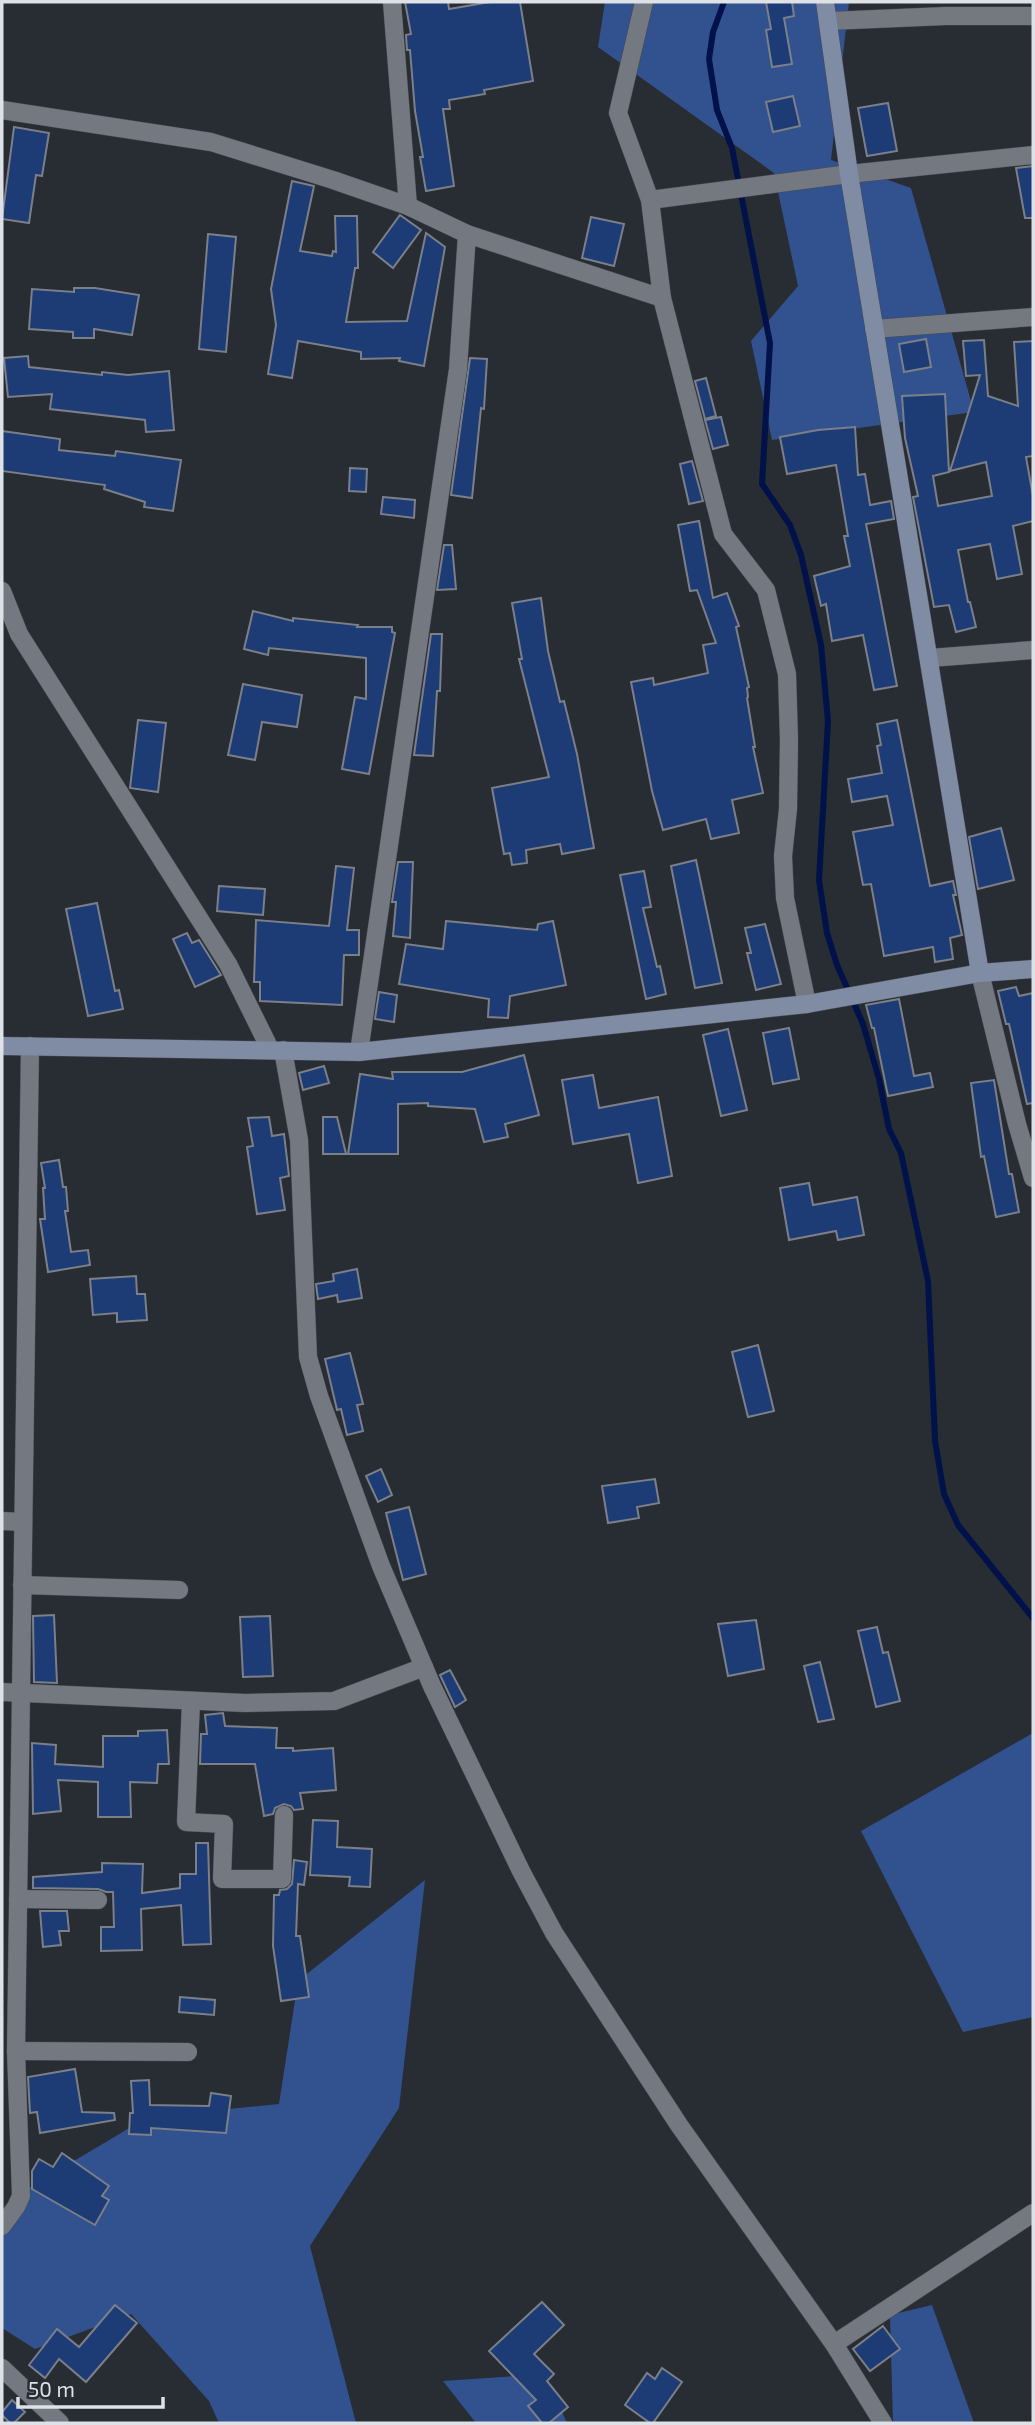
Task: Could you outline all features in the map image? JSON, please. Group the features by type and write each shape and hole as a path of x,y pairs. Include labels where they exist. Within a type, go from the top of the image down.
{"street":[{"path":"392,2 408,206"},
{"path":"644,2 618,113 650,200 662,298 723,534 766,590 787,674 789,740 788,809 783,856 785,898 807,1004"},
{"path":"825,2 849,174 981,973 1017,1124 1033,1178"},
{"path":"829,21 945,9 1033,16"},
{"path":"2,110 211,142 334,180 408,206 467,234 662,298"},
{"path":"650,200 849,174 1033,155"},
{"path":"359,1052 458,369 467,234"},
{"path":"874,329 1033,317"},
{"path":"2,590 19,634 228,964 277,1050 299,1140 308,1357 319,1396 381,1566 424,1667 521,1871 554,1933 679,2125 834,2344 883,2423"},
{"path":"930,658 1033,650"},
{"path":"2,1046 359,1052 807,1004 981,973 1033,969"},
{"path":"2,2226 21,2196 16,2051 30,1046"},
{"path":"2,1521 23,1522"},
{"path":"22,1585 179,1590"},
{"path":"2,1692 245,1703 334,1701 424,1667"},
{"path":"191,1700 186,1822 224,1824 222,1879 282,1879 284,1815"},
{"path":"18,1899 98,1900"},
{"path":"16,2051 188,2052"},
{"path":"834,2344 1033,2213"},
{"path":"5,2377 61,2423"}],"shaded area":[{"path":"605,2 849,2 831,160 911,188 974,412 772,440 751,341 798,286 774,173 598,47"},
{"path":"1033,1733 1033,2017 963,2032 861,1831"},
{"path":"425,1880 399,2108 310,2246 356,2423 219,2423 209,2401 131,2314 35,2349 2,2328 2,2238 30,2187 148,2117 279,2104 298,1981"},
{"path":"932,2305 974,2423 893,2423 890,2315"},
{"path":"545,2374 567,2423 476,2423 443,2381"}],"building":[{"path":"405,2 448,2 449,9 490,2 520,2 533,81 449,100 450,109 443,109 454,186 426,191 420,157 423,157 415,111 410,50 407,50 406,35 411,34"},
{"path":"766,2 792,2 794,16 784,18 792,64 772,67 766,30 771,29"},
{"path":"793,96 800,126 773,132 766,102"},
{"path":"888,103 897,151 867,156 858,108"},
{"path":"14,127 49,133 42,176 36,175 29,223 2,219"},
{"path":"1033,166 1033,218 1025,218 1016,168"},
{"path":"292,181 314,186 300,251 332,256 333,251 336,252 335,216 357,216 358,268 355,268 346,322 407,321 426,233 445,247 424,366 399,361 400,358 361,359 361,352 298,341 292,378 268,374 276,325 271,289"},
{"path":"400,215 421,230 393,268 373,252"},
{"path":"591,217 624,224 614,266 582,258"},
{"path":"208,234 236,237 226,352 199,349"},
{"path":"74,288 95,288 139,295 132,335 94,329 94,338 73,338 73,332 29,329 32,289 74,292"},
{"path":"926,339 931,367 904,372 899,344"},
{"path":"984,340 988,396 1018,406 1014,342 1033,341 1033,456 1026,457 1033,496 1033,521 1013,526 1022,574 997,579 990,544 958,550 976,627 956,632 949,605 934,607 913,497 918,496 905,438 902,396 945,394 949,472 933,476 938,506 992,496 986,462 950,471 980,375 966,376 963,341"},
{"path":"28,356 29,367 102,375 102,372 128,375 169,371 174,430 146,432 145,420 50,409 52,394 8,397 4,358"},
{"path":"470,358 487,359 484,409 481,408 472,498 451,495"},
{"path":"706,378 716,416 705,419 695,381"},
{"path":"721,417 728,445 713,449 705,420"},
{"path":"855,427 858,475 865,474 870,505 891,501 894,519 866,524 897,686 874,690 863,635 832,641 826,604 821,606 814,576 850,566 844,536 848,536 836,465 787,474 780,437"},
{"path":"2,431 60,439 59,450 115,456 116,451 181,460 173,511 144,507 145,502 104,489 105,485 2,471"},
{"path":"692,461 703,501 689,504 680,464"},
{"path":"350,468 367,469 366,492 349,491"},
{"path":"383,497 415,500 414,518 381,514"},
{"path":"699,521 713,598 727,593 739,626 736,627 749,687 747,698 753,747 763,793 732,800 739,833 711,839 706,819 663,830 652,791 631,682 653,678 654,685 708,673 703,645 716,643 697,590 690,591 678,525"},
{"path":"444,545 452,545 456,589 437,590"},
{"path":"541,598 548,651 560,702 564,701 577,754 594,848 562,854 560,844 526,850 527,863 512,865 510,853 504,854 492,788 549,777 519,659 522,659 512,603"},
{"path":"253,611 293,621 293,618 358,625 357,627 392,627 392,632 395,633 369,774 342,769 355,697 366,699 366,658 269,648 268,655 244,649"},
{"path":"431,634 442,634 440,691 437,691 433,756 414,755"},
{"path":"243,684 302,695 297,727 262,722 255,760 228,755"},
{"path":"138,720 166,723 158,792 130,788"},
{"path":"897,720 930,886 953,881 956,895 953,895 962,935 950,938 953,959 935,962 933,947 884,956 871,884 863,885 853,832 893,825 887,796 852,802 848,779 882,773 877,746 881,745 877,724"},
{"path":"1001,828 1014,880 978,889 969,837"},
{"path":"696,860 722,983 695,988 671,866"},
{"path":"398,862 413,862 410,938 393,936 396,902 392,902"},
{"path":"336,866 354,868 347,930 359,930 359,955 344,955 342,1005 260,1001 260,982 254,982 256,920 329,926"},
{"path":"644,871 651,907 643,908 666,994 646,999 620,875"},
{"path":"219,886 265,889 263,915 217,911"},
{"path":"97,903 115,991 119,990 123,1009 88,1016 66,909"},
{"path":"446,921 537,930 538,924 553,921 566,985 510,996 508,1018 488,1017 489,999 399,984 406,944 443,949"},
{"path":"765,924 781,984 756,990 747,953 751,953 745,928"},
{"path":"187,933 192,943 199,940 221,975 195,987 173,939"},
{"path":"1016,987 1019,996 1033,993 1033,1103 1027,1104 1009,1024 1006,1024 998,991"},
{"path":"379,992 397,995 394,1022 375,1019"},
{"path":"899,999 914,1076 930,1073 933,1087 888,1096 874,1028 866,1005"},
{"path":"789,1028 799,1079 773,1084 763,1033"},
{"path":"728,1029 747,1110 721,1116 703,1035"},
{"path":"524,1055 539,1115 505,1124 508,1137 484,1142 475,1109 428,1106 428,1103 398,1104 398,1154 348,1154 360,1074 393,1079 392,1072 462,1072"},
{"path":"324,1066 329,1083 303,1090 299,1073"},
{"path":"593,1075 599,1108 658,1097 672,1176 638,1183 629,1134 573,1144 562,1080"},
{"path":"994,1080 1009,1174 1012,1174 1019,1212 996,1217 984,1156 981,1157 971,1083"},
{"path":"269,1117 272,1136 284,1134 289,1176 280,1178 285,1210 257,1214 247,1147 253,1146 248,1118"},
{"path":"323,1117 337,1117 346,1154 323,1154"},
{"path":"59,1160 63,1187 66,1187 68,1211 65,1211 71,1252 88,1250 90,1265 48,1272 40,1219 45,1219 45,1188 41,1163"},
{"path":"809,1183 813,1205 857,1197 864,1235 838,1240 836,1231 789,1240 780,1188"},
{"path":"357,1269 362,1298 338,1302 337,1295 318,1299 316,1284 334,1281 333,1274"},
{"path":"136,1276 137,1294 145,1294 147,1320 117,1322 117,1313 93,1315 90,1279"},
{"path":"758,1345 774,1411 748,1417 732,1352"},
{"path":"350,1353 363,1404 357,1405 363,1431 347,1435 341,1409 337,1410 325,1359"},
{"path":"381,1469 392,1495 378,1502 366,1476"},
{"path":"655,1479 659,1503 637,1507 639,1518 608,1523 602,1486"},
{"path":"409,1507 426,1574 403,1580 386,1513"},
{"path":"54,1615 57,1683 34,1682 33,1616"},
{"path":"270,1616 273,1676 243,1677 240,1617"},
{"path":"756,1620 764,1669 728,1676 718,1624"},
{"path":"877,1627 883,1653 888,1652 900,1701 876,1707 858,1631"},
{"path":"820,1662 834,1719 818,1722 804,1666"},
{"path":"450,1670 466,1700 455,1707 440,1675"},
{"path":"223,1713 225,1726 277,1728 276,1748 293,1748 293,1751 333,1748 336,1790 300,1793 303,1809 294,1810 284,1804 275,1808 273,1814 264,1816 255,1764 200,1764 201,1734 207,1734 205,1715"},
{"path":"167,1730 169,1764 158,1764 157,1783 130,1782 131,1817 98,1817 98,1782 58,1780 61,1811 33,1814 32,1743 56,1745 55,1764 103,1767 103,1736 138,1736 138,1731"},
{"path":"313,1820 338,1821 337,1847 372,1849 370,1887 349,1886 350,1877 310,1875"},
{"path":"196,1843 208,1843 211,1944 183,1945 181,1905 141,1909 142,1950 101,1951 101,1927 114,1927 113,1892 98,1889 33,1888 33,1877 102,1872 102,1863 143,1864 142,1893 180,1888 180,1874 196,1874"},
{"path":"294,1860 307,1862 304,1885 298,1884 296,1936 300,1936 309,1997 281,2001 273,1946 274,1895 279,1895 280,1890 287,1889 292,1884"},
{"path":"40,1911 67,1911 69,1931 59,1931 61,1945 43,1947"},
{"path":"180,1997 215,2000 214,2015 179,2012"},
{"path":"75,2069 82,2112 114,2113 115,2120 40,2133 37,2112 30,2113 28,2077"},
{"path":"149,2080 150,2105 209,2106 211,2093 231,2096 226,2133 151,2128 151,2135 129,2134 130,2113 133,2113 131,2081"},
{"path":"62,2153 109,2186 102,2196 109,2200 95,2225 32,2189 32,2171 39,2159 53,2167"},
{"path":"542,2302 564,2325 534,2354 554,2374 547,2381 568,2407 549,2423 542,2423 528,2406 536,2400 489,2351"},
{"path":"115,2305 137,2323 86,2382 59,2359 45,2378 29,2365 57,2329 79,2347"},
{"path":"883,2326 900,2349 870,2371 853,2349"},
{"path":"662,2368 682,2382 653,2423 650,2423 625,2405 647,2373 655,2379"},
{"path":"12,2400 25,2412 14,2423 10,2423 2,2412"}],"waterway":[{"path":"724,2 713,32 709,59 717,110 732,148 770,343 762,484 790,525 801,555 821,645 828,721 819,880 827,933 837,965 863,1024 879,1079 889,1129 901,1153 928,1281 935,1441 944,1494 958,1525 1033,1618"}]}
